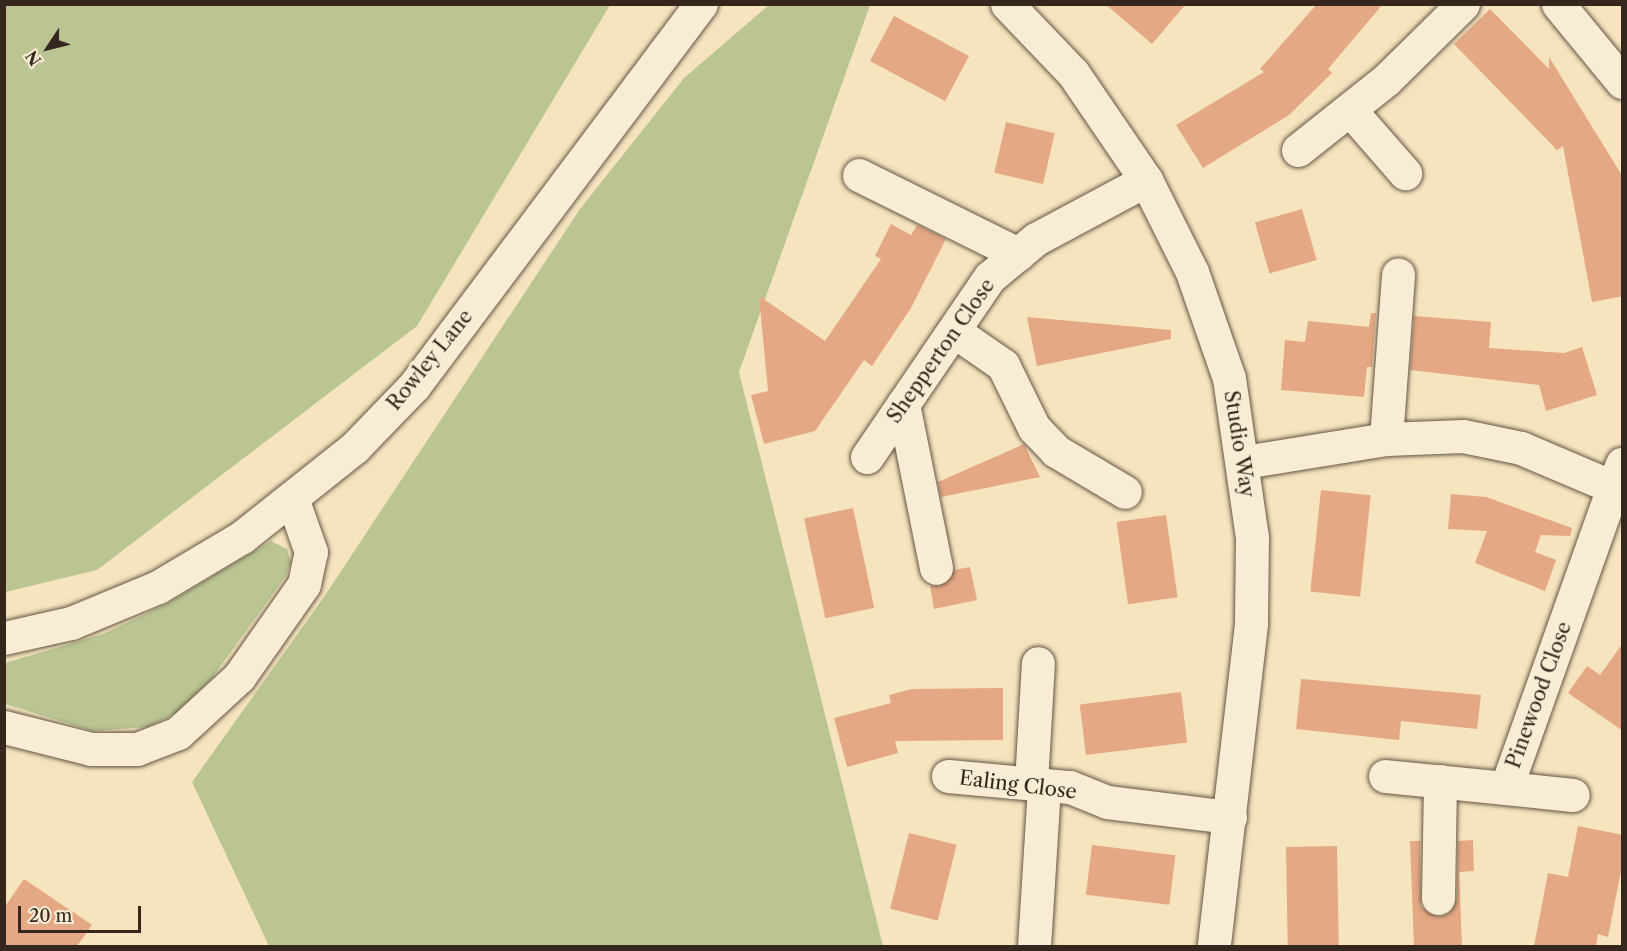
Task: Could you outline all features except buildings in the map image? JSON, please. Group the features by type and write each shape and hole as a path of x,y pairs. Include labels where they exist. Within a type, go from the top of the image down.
{"street":[{"name":"Rowley Lane","path":"4,638 71,623 158,587 242,537 355,447 414,386 701,4"},
{"name":"Studio Way","path":"1007,4 1072,73 1146,180 1173,229 1214,330 1229,378 1244,462 1252,538 1251,624 1214,946"},
{"path":"1298,150 1350,110 1462,4"},
{"path":"1558,4 1619,70"},
{"path":"1350,110 1405,173"},
{"path":"859,175 1018,254"},
{"name":"Shepperton Close","path":"867,457 990,277 1036,239 1146,180"},
{"path":"1386,439 1398,274"},
{"path":"954,331 1003,365 1034,428 1056,451 1125,492"},
{"path":"903,404 936,568"},
{"name":"Pinewood Close","path":"1244,462 1386,439 1474,438 1521,448 1618,476 1506,788 1385,776"},
{"path":"4,727 91,749 137,749 178,733 239,677 304,584 311,552 292,498"},
{"path":"1034,946 1038,663"},
{"name":"Ealing Close","path":"948,776 1070,787 1107,802 1230,816"},
{"path":"1438,898 1440,781"},
{"path":"1506,788 1573,795"}],"green space":[{"path":"4,5 610,5 417,326 97,570 5,592"},
{"path":"769,5 870,5 739,372 883,946 269,946 192,782 324,597 580,209 684,78"},
{"path":"271,541 287,549 291,562 285,577 212,678 177,712 148,727 93,731 5,704 5,663 103,634 167,604"}]}
